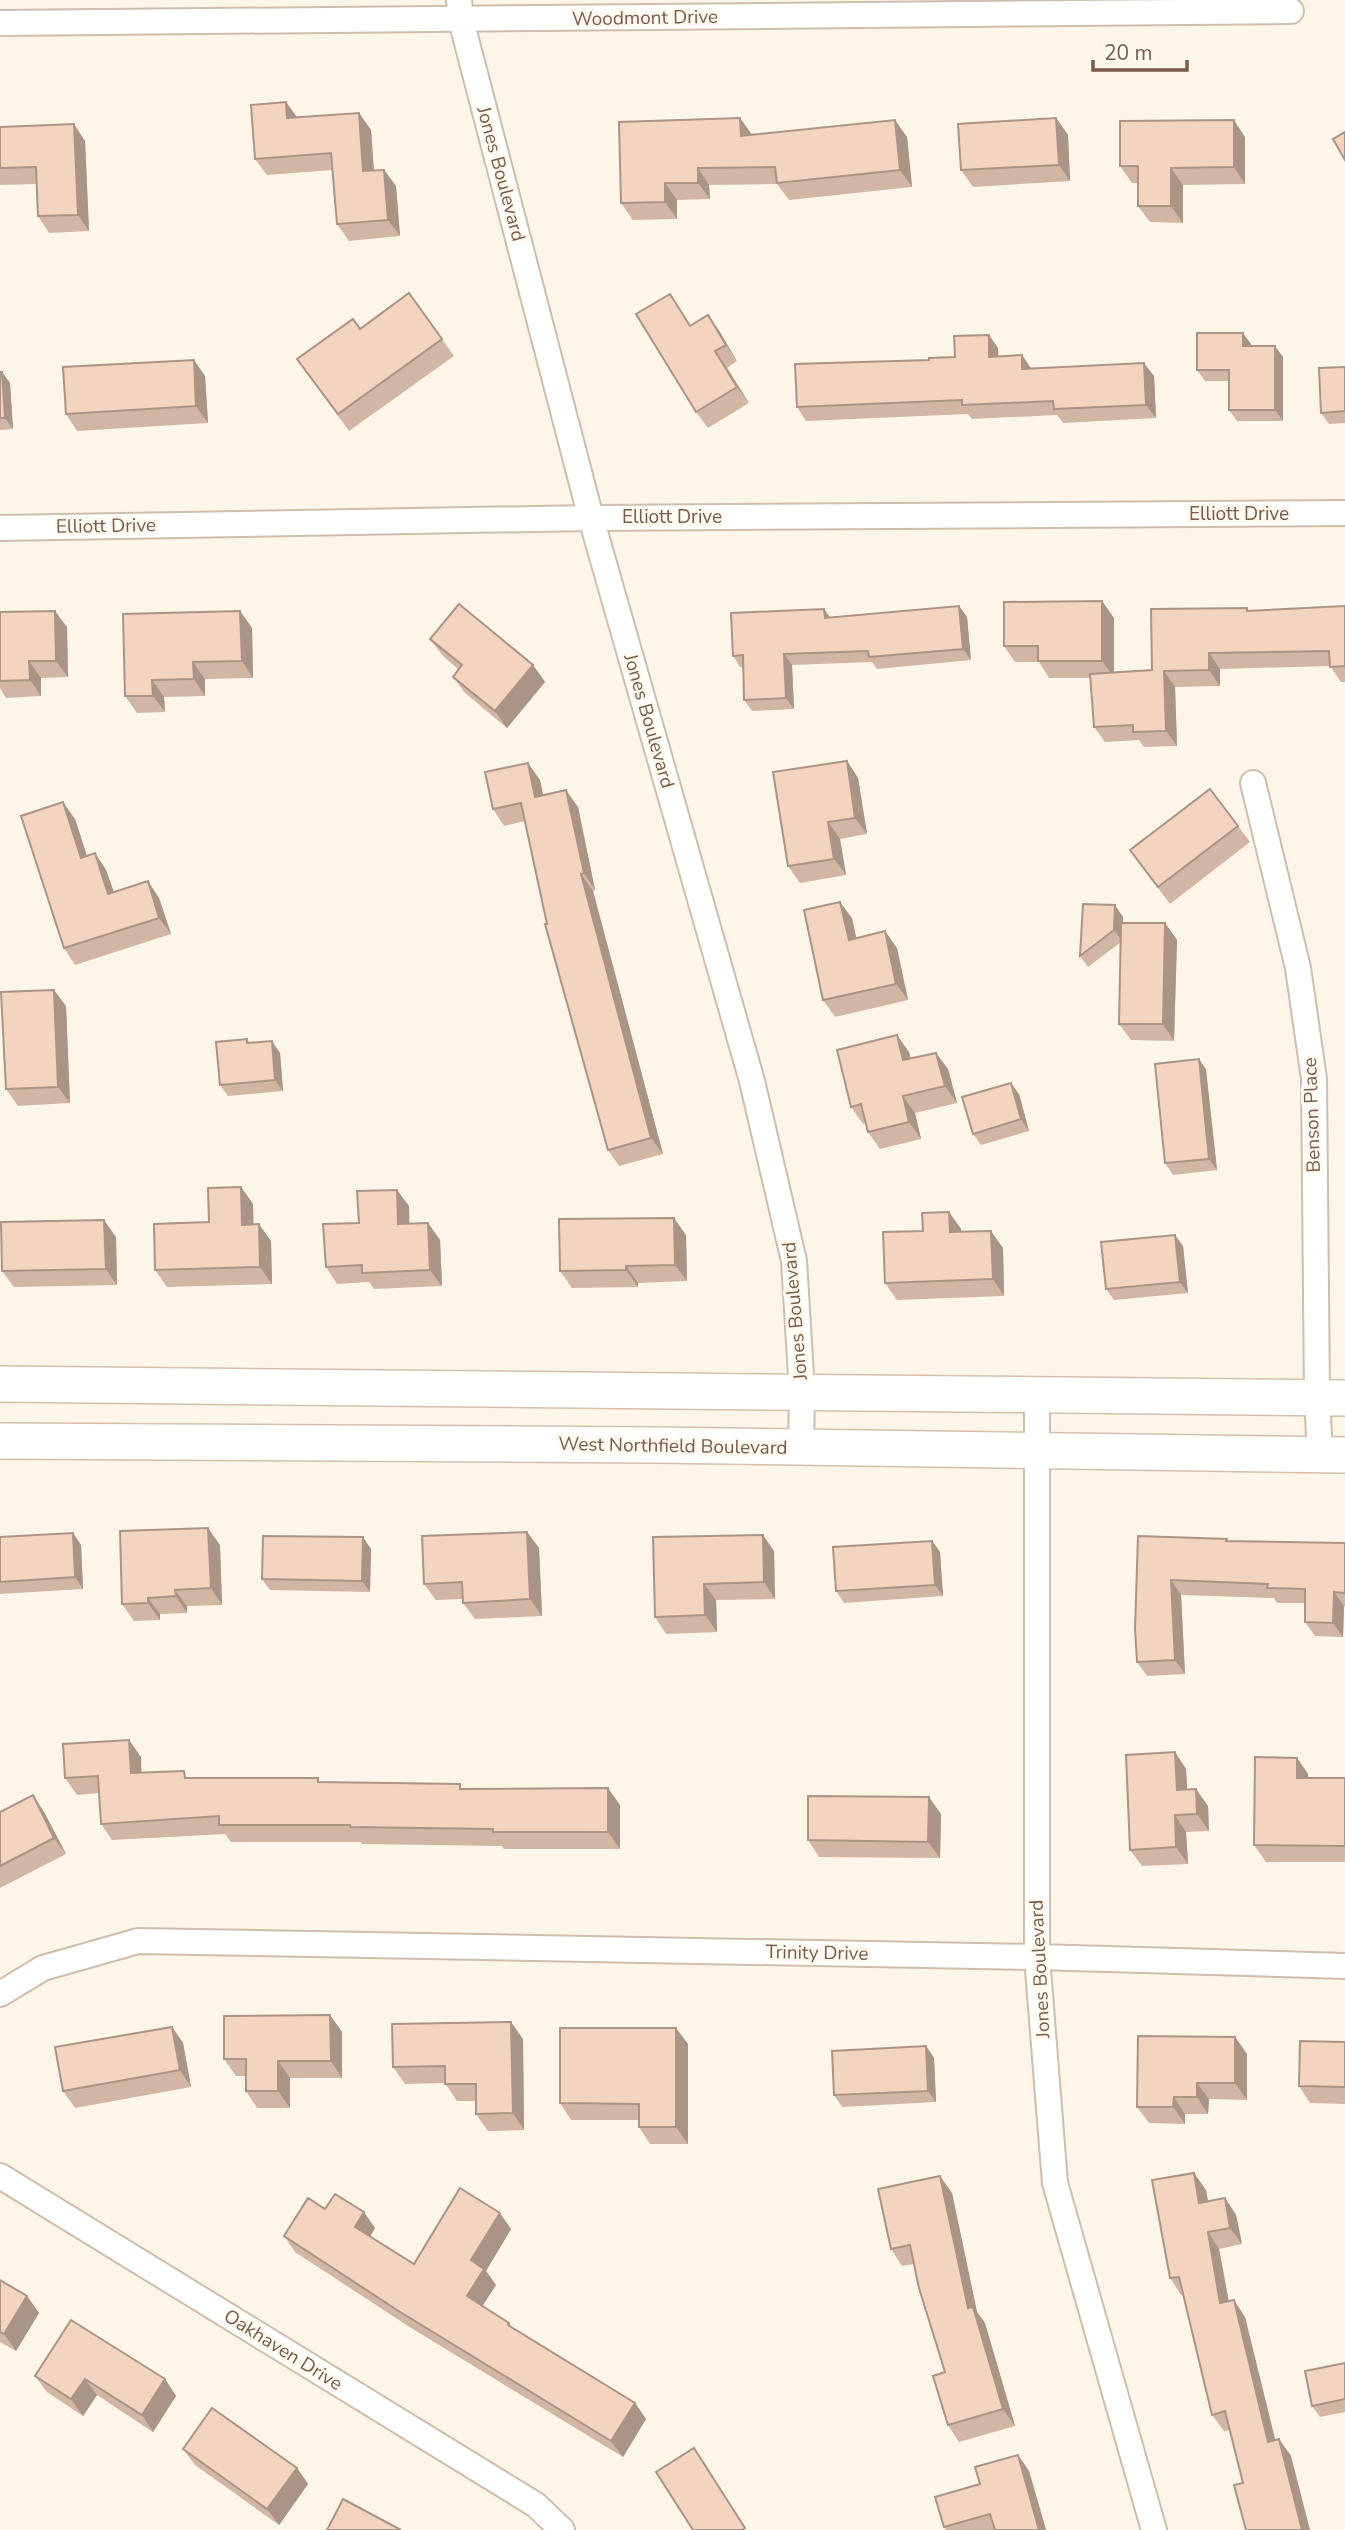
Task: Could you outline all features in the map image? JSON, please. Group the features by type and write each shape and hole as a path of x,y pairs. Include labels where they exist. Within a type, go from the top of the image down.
{"main road":[{"path":"0,1384 1331,1398"},
{"name":"West Northfield Boulevard","path":"0,1441 640,1444 1333,1454"}],"street":[{"name":"Woodmont Drive","path":"0,23 460,10 1291,11"},
{"name":"Jones Boulevard","path":"460,10 591,518 752,1081 794,1261 802,1392 801,1448"},
{"name":"Elliott Drive","path":"0,528 591,518 1345,513"},
{"name":"Benson Place","path":"1253,783 1298,968 1314,1079 1333,1454"},
{"name":"Jones Boulevard","path":"1037,1394 1037,1957 1055,2183 1154,2530"},
{"name":"Trinity Drive","path":"0,1994 43,1968 138,1941 1037,1957 1345,1966"},
{"name":"Oakhaven Drive","path":"0,2176 536,2505 562,2530"}],"building":[{"path":"286,102 287,118 359,113 363,171 384,170 388,220 337,224 331,153 255,159 251,105"},
{"path":"740,118 741,136 895,120 900,170 777,183 775,167 698,168 698,183 665,183 665,202 621,203 619,122"},
{"path":"1056,118 1059,165 961,170 958,124"},
{"path":"1234,120 1234,167 1171,168 1171,206 1138,206 1138,166 1120,166 1120,121"},
{"path":"74,124 78,215 38,216 36,167 0,168 0,127"},
{"path":"1345,132 1345,160 1333,139"},
{"path":"409,293 442,339 338,414 297,359 353,319 360,329"},
{"path":"670,294 690,326 708,315 726,345 715,351 737,387 696,412 636,314"},
{"path":"1197,333 1243,333 1243,346 1275,346 1275,410 1229,410 1229,370 1197,370"},
{"path":"989,335 989,357 1022,355 1022,369 1144,363 1146,405 1054,409 1053,401 962,405 962,400 797,407 795,364 955,357 954,336"},
{"path":"194,360 196,406 66,414 63,367"},
{"path":"1345,367 1345,411 1321,413 1319,368"},
{"path":"2,372 5,418 0,418"},
{"path":"1102,601 1102,661 1038,661 1038,646 1004,646 1004,602"},
{"path":"459,604 533,665 495,711 453,677 462,665 430,639"},
{"path":"959,606 963,649 869,657 868,651 784,654 786,698 744,700 743,655 733,656 731,613 824,609 825,618"},
{"path":"1345,606 1345,666 1330,667 1329,651 1209,653 1209,670 1164,671 1166,731 1133,732 1133,725 1094,727 1090,674 1152,670 1151,609 1247,608 1247,611"},
{"path":"55,611 56,661 29,661 30,680 0,681 0,612"},
{"path":"240,611 242,661 193,662 194,679 152,680 153,696 125,696 123,614"},
{"path":"847,761 855,818 828,822 834,859 788,866 773,772"},
{"path":"528,763 535,797 566,790 584,873 581,874 651,1138 608,1150 545,924 521,803 493,809 485,772"},
{"path":"1210,789 1238,826 1158,887 1130,850"},
{"path":"63,802 81,858 95,853 108,894 148,881 159,918 64,948 21,816"},
{"path":"840,902 849,940 885,931 896,984 823,1000 804,910"},
{"path":"1083,904 1115,905 1114,930 1080,956"},
{"path":"1121,923 1165,923 1163,1024 1119,1024"},
{"path":"54,990 58,1087 6,1089 1,992"},
{"path":"897,1035 903,1060 936,1053 945,1086 903,1096 909,1122 868,1132 861,1104 851,1107 837,1050"},
{"path":"247,1039 247,1043 272,1041 275,1080 220,1085 216,1042"},
{"path":"1199,1059 1209,1159 1165,1163 1155,1064"},
{"path":"1011,1083 1021,1119 973,1134 962,1097"},
{"path":"241,1187 242,1225 259,1224 260,1267 155,1270 154,1224 209,1222 208,1188"},
{"path":"397,1190 398,1224 428,1223 430,1270 362,1273 362,1265 326,1267 323,1224 359,1223 357,1191"},
{"path":"949,1212 950,1232 991,1231 993,1279 885,1283 883,1232 923,1231 922,1213"},
{"path":"674,1218 675,1265 626,1266 626,1270 560,1271 559,1219"},
{"path":"104,1220 106,1269 2,1271 1,1222"},
{"path":"1175,1235 1180,1282 1106,1289 1101,1242"},
{"path":"208,1528 211,1588 175,1590 176,1596 148,1598 148,1603 122,1604 120,1531"},
{"path":"527,1532 530,1599 463,1603 462,1582 424,1584 422,1536"},
{"path":"73,1533 75,1577 0,1582 0,1537"},
{"path":"763,1535 764,1582 704,1584 705,1615 655,1617 653,1537"},
{"path":"263,1536 363,1537 362,1581 262,1579"},
{"path":"1138,1536 1345,1543 1345,1593 1334,1592 1333,1623 1305,1622 1305,1589 1267,1588 1268,1584 1171,1580 1175,1660 1137,1662 1135,1629"},
{"path":"932,1541 935,1585 836,1591 833,1547"},
{"path":"129,1740 131,1773 184,1771 185,1778 318,1778 318,1782 460,1784 460,1789 608,1788 608,1832 493,1832 493,1829 350,1825 219,1825 219,1816 101,1824 98,1776 65,1778 63,1744"},
{"path":"1175,1752 1177,1790 1196,1789 1197,1814 1175,1815 1176,1847 1130,1850 1126,1755"},
{"path":"1255,1757 1297,1758 1297,1778 1345,1778 1345,1846 1254,1845"},
{"path":"33,1795 54,1838 0,1866 0,1812"},
{"path":"808,1796 929,1797 928,1842 808,1840"},
{"path":"330,2015 331,2061 278,2061 278,2091 246,2091 246,2059 224,2059 224,2016"},
{"path":"511,2022 513,2113 476,2114 476,2084 445,2084 445,2066 393,2067 392,2024"},
{"path":"172,2027 180,2070 63,2091 55,2047"},
{"path":"560,2028 676,2028 676,2127 639,2127 639,2104 560,2103"},
{"path":"1138,2036 1235,2037 1235,2083 1197,2083 1197,2097 1174,2097 1173,2107 1137,2107"},
{"path":"1300,2041 1345,2042 1345,2087 1299,2086"},
{"path":"926,2046 928,2091 834,2095 832,2051"},
{"path":"1194,2173 1199,2203 1225,2198 1230,2228 1208,2232 1220,2303 1234,2300 1268,2442 1279,2439 1302,2530 1246,2530 1234,2485 1243,2483 1225,2411 1212,2415 1179,2277 1170,2278 1152,2180"},
{"path":"940,2176 968,2308 973,2307 1003,2409 948,2425 933,2376 945,2372 919,2288 910,2245 891,2249 878,2189"},
{"path":"460,2188 500,2213 471,2260 484,2269 467,2296 509,2323 508,2325 635,2403 611,2441 397,2310 284,2236 308,2198 325,2209 335,2194 364,2212 355,2227 414,2264"},
{"path":"0,2280 27,2296 4,2334 0,2332"},
{"path":"71,2320 165,2379 142,2415 85,2379 71,2399 35,2376"},
{"path":"1345,2363 1345,2399 1312,2406 1305,2371"},
{"path":"212,2408 297,2468 267,2509 183,2449"},
{"path":"694,2448 745,2528 742,2530 693,2530 656,2472"},
{"path":"1018,2455 1039,2530 995,2530 990,2514 944,2527 935,2497 980,2484 975,2467"},
{"path":"343,2499 401,2530 327,2530"}]}
